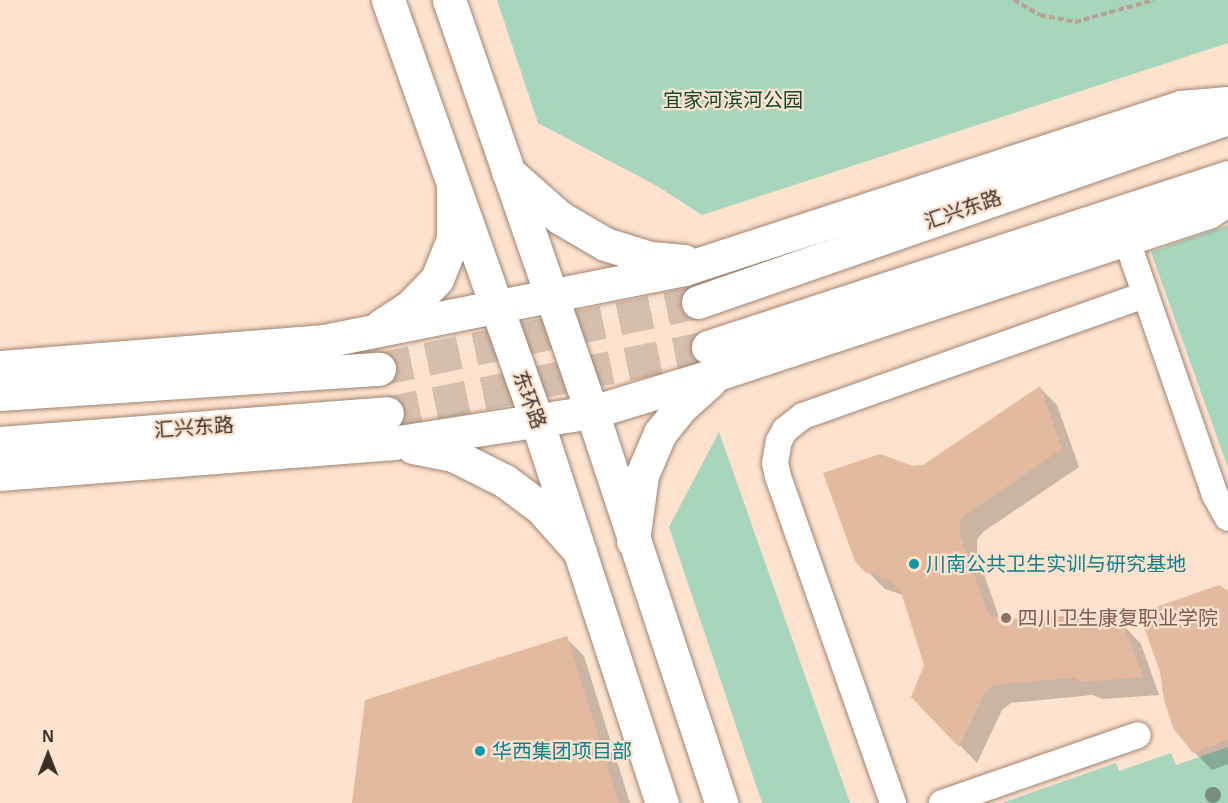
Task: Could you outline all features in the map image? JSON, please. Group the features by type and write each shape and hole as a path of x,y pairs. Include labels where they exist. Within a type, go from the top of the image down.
{"main road":[{"name":"东环路","path":"388,0 537,421 662,803"},
{"path":"449,0 550,297 592,412 721,803"},
{"path":"0,367 324,341 550,297 704,263 1181,107 1228,103"},
{"name":"汇兴东路","path":"698,302 1228,118"},
{"path":"508,172 559,217 605,244 650,258 704,263"},
{"path":"0,474 390,428 537,421 592,412 713,361 1228,177"},
{"path":"371,332 410,307 437,279 453,239 453,185"},
{"path":"633,540 642,475 660,433 713,361 1126,238 1208,212 1228,199"},
{"path":"0,394 379,369"},
{"path":"390,428 453,455 505,481 541,508 580,552"},
{"name":"汇兴东路","path":"0,443 390,428"}],"street":[{"path":"1126,238 1144,296 1215,495 1228,518"},
{"path":"893,803 778,476 775,463 778,441 784,430 803,416 1144,296"},
{"path":"942,803 1138,735"}],"path":[{"path":"1014,0 1040,15 1074,22 1154,0"}],"green space":[{"name":"宜家河滨河公园","path":"497,0 1228,0 1228,43 702,215 657,186 538,123"},
{"path":"1228,225 1228,468 1151,252"},
{"path":"719,432 850,803 762,803 669,527"},
{"path":"1228,747 1228,803 1002,803 1116,763 1119,771 1171,753 1176,765"}],"building":[{"name":"川南公共卫生实训与研究基地","path":"1040,386 1062,449 965,515 960,522 960,535 987,611 991,616 1002,619 1114,613 1123,624 1143,677 1084,682 1073,678 993,685 985,692 959,747 911,697 924,665 901,592 888,579 865,572 855,561 823,473 880,454 913,466 923,465"},
{"path":"1219,585 1228,591 1228,740 1193,753 1173,728 1164,700 1160,672 1139,613"},
{"name":"华西集团项目部","path":"567,636 619,803 352,803 365,700"}],"tunnel":[{"path":"379,369 698,302"},
{"path":"387,413 708,347"}],"place":[{"name":"川南公共卫生实训与研究基地","path":"914,564"},
{"name":"四川卫生康复职业学院","path":"1006,618"},
{"name":"华西集团项目部","path":"480,751"}]}
